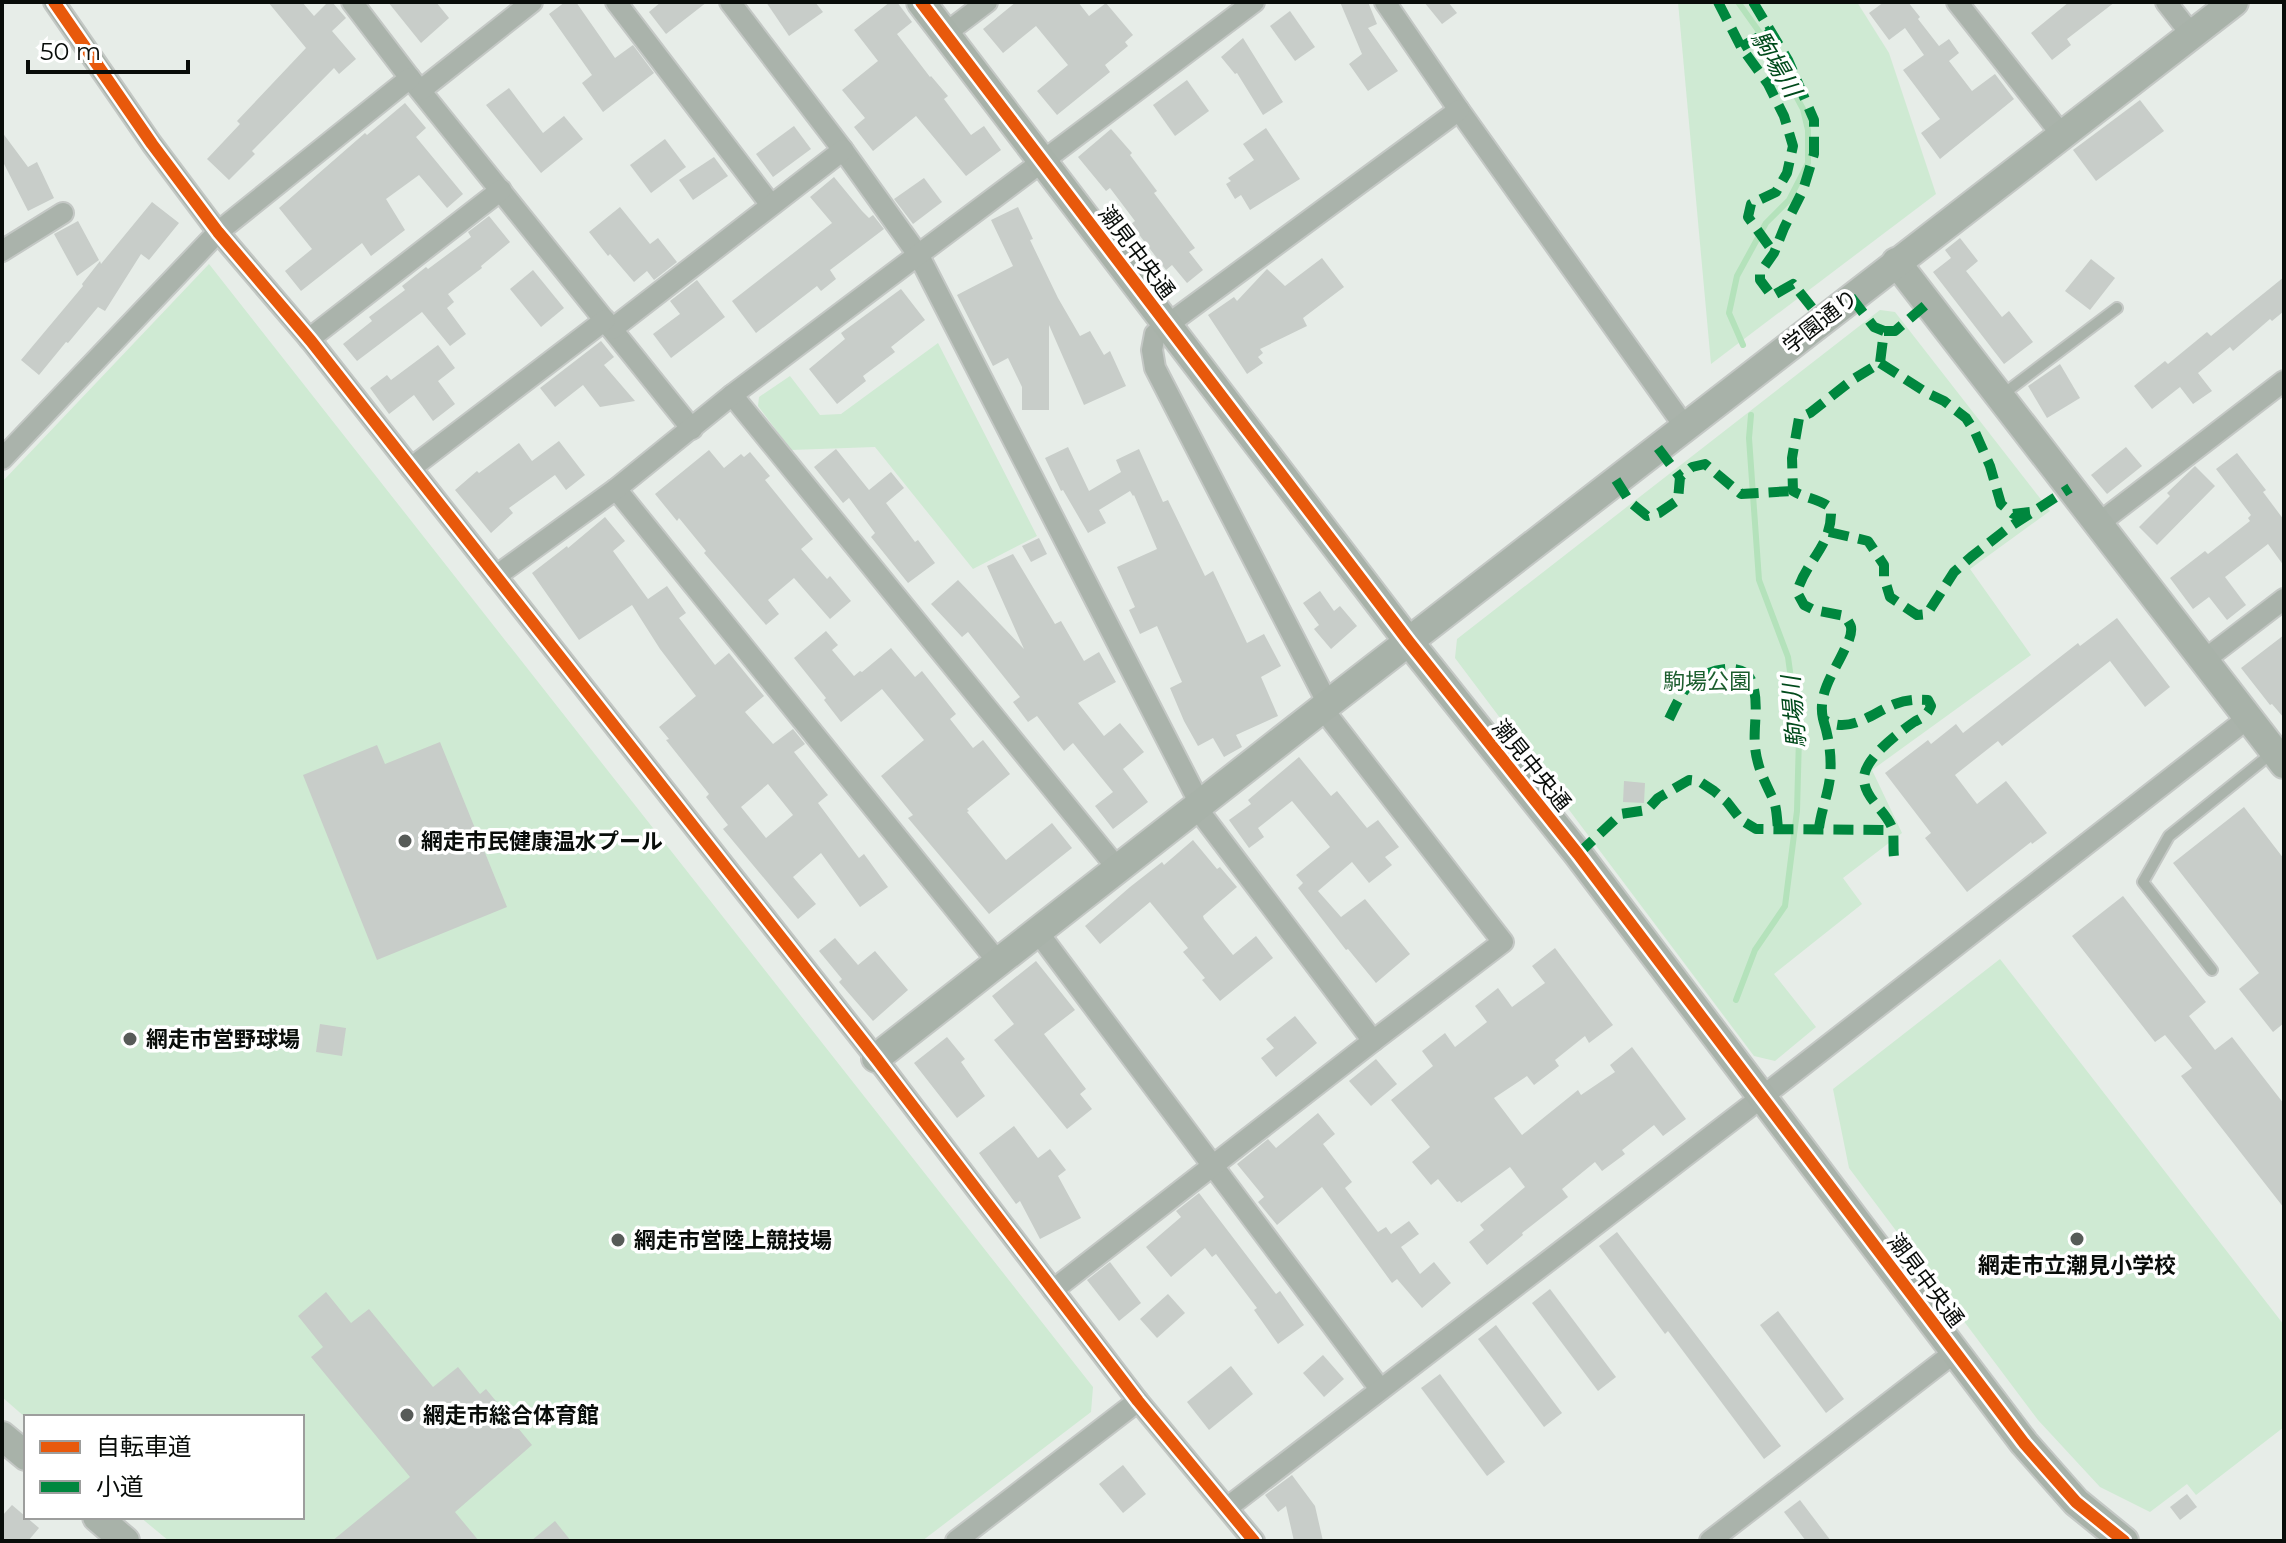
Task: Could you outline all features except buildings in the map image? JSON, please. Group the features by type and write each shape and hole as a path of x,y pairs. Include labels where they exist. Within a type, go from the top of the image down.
{"street":[{"path":"54,2 152,144 218,232 309,339 876,1058 1138,1401 1254,1541"},
{"path":"352,2 692,429"},
{"path":"2,459 218,232 415,84 532,2"},
{"path":"616,2 771,205"},
{"path":"730,2 919,256 1198,806 1373,1041"},
{"name":"潮見中央通","path":"921,2 1409,642 1578,854 2024,1443 2076,1502 2124,1541"},
{"path":"946,33 987,2"},
{"path":"496,576 616,489 732,395 1254,2"},
{"path":"1385,2 1685,427"},
{"path":"1957,2 2062,135"},
{"path":"2166,2 2191,34"},
{"name":"学園通り","path":"876,1058 2234,2"},
{"path":"1053,1290 1503,942 1325,706 1155,368 1152,350 1155,334 1459,110"},
{"path":"411,468 843,150"},
{"path":"309,339 501,190"},
{"path":"2,251 63,213"},
{"path":"1896,262 2279,758"},
{"path":"2098,524 2284,381"},
{"path":"732,395 1118,869"},
{"path":"616,489 998,962"},
{"path":"2203,661 2284,599"},
{"path":"1228,1507 1762,1097 2248,718"},
{"path":"1037,931 1380,1389"},
{"path":"1710,1541 1955,1352"},
{"path":"956,1541 1138,1401"},
{"path":"2,1436 24,1454"},
{"path":"99,1519 125,1541"}],"lane":[{"path":"2000,397 2117,308"},
{"path":"2212,970 2143,882 2169,836 2279,758"}],"green space":[{"path":"1678,2 1857,2 1889,53 1936,194 1711,364"},
{"path":"209,264 1093,1387 1091,1412 922,1541 169,1541 142,1519 304,1519 304,1415 24,1416 2,1397 2,482"},
{"name":"駒場公園","path":"1880,310 1895,312 2050,511 1970,569 2031,655 1872,770 1902,833 1843,878 1862,904 1774,974 1816,1027 1775,1061 1754,1056 1455,658 1457,639"},
{"path":"938,343 1037,536 973,569 875,447 791,450 758,406 759,397 790,376 820,415 841,414"},
{"path":"2000,959 2284,1325 2284,1427 2196,1495 2187,1484 2150,1512 2100,1487 2038,1420 1849,1168 1833,1089"}],"waterway":[{"name":"駒場川","path":"1738,2 1770,47 1803,109 1808,130 1808,163 1789,200 1766,223 1737,276 1729,313 1743,345"},
{"name":"駒場川","path":"1736,1000 1755,950 1785,906 1797,811 1799,737 1788,657 1759,580 1749,438 1751,415"}],"marked path":[{"path":"1718,2 1741,47 1768,84 1784,116 1793,146 1787,173 1776,192 1751,204 1748,217 1774,253"},
{"path":"1753,2 1788,60 1814,120 1814,154 1803,190 1774,253 1760,273 1760,280 1772,296 1793,284 1822,320"},
{"path":"1741,47 1771,30"},
{"path":"1851,297 1874,327 1884,331 1880,363 1799,418 1792,458 1793,491 1831,508 1828,533 1797,592 1804,605 1845,616 1851,627 1848,642 1825,690 1823,719 1832,724 1851,724 1903,702 1928,700 1931,706 1924,716 1876,754 1864,777 1867,792 1893,831 1894,857"},
{"path":"1884,331 1895,331 1928,303"},
{"path":"1880,363 1944,401 1966,418 1990,466 2001,504 2013,514 2030,512"},
{"path":"1658,448 1680,477"},
{"path":"1616,480 1630,502 1647,516 1659,513 1678,500 1680,477 1692,467 1705,464 1741,494 1793,491"},
{"path":"1829,532 1868,541 1884,565 1890,597 1917,615 1927,614 1954,572 1971,557 2008,528 2070,488"},
{"path":"1669,719 1684,692 1696,679 1726,669 1747,674 1755,696 1756,754 1774,803 1778,829"},
{"path":"1819,828 1831,770 1830,748 1823,719"},
{"path":"1578,854 1621,814 1647,810 1658,798 1689,780 1699,781 1714,791 1741,820 1756,829 1892,830"}],"cycle path":[{"path":"54,2 152,144 218,232 311,341 876,1058 1138,1401 1254,1541"},
{"path":"921,2 1409,642 1578,854 2024,1443 2076,1502 2124,1541"}],"place":[{"name":"網走市民健康温水プール","path":"405,841"},
{"name":"網走市営野球場","path":"130,1039"},
{"name":"網走市立潮見小学校","path":"2077,1239"},
{"name":"網走市営陸上競技場","path":"618,1240"},
{"name":"網走市総合体育館","path":"407,1415"}]}
